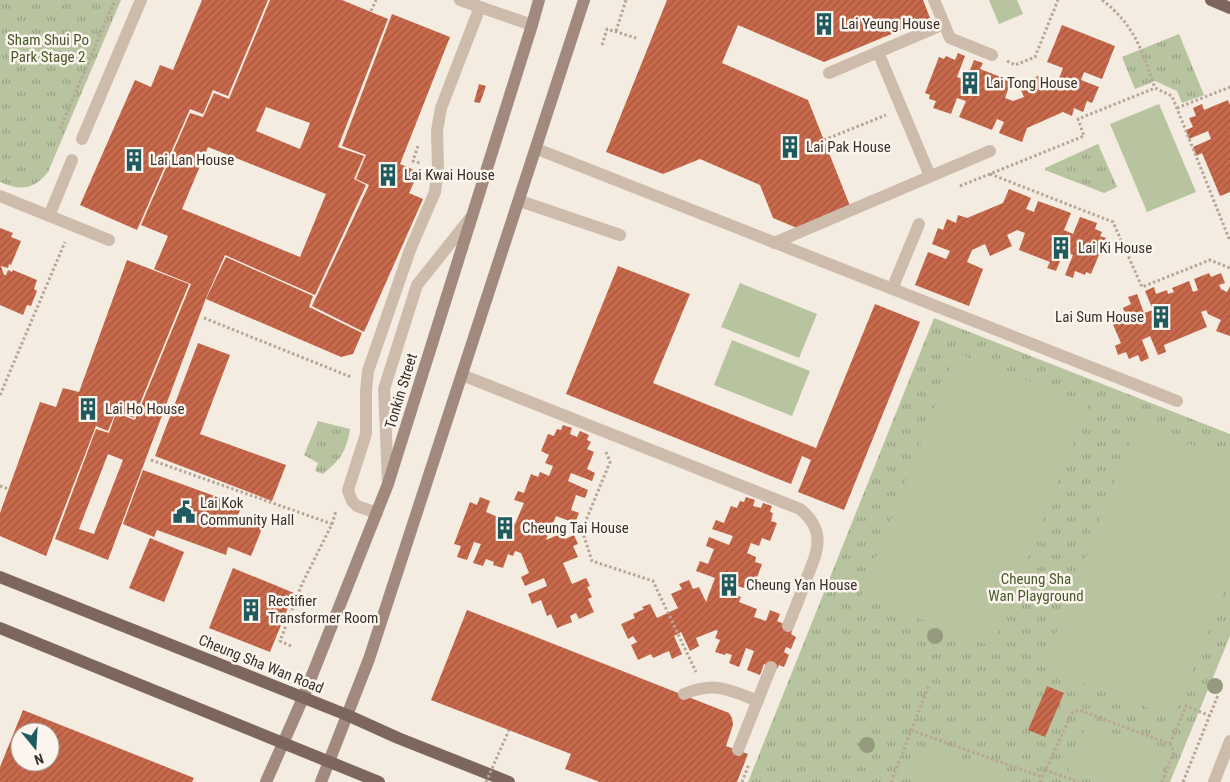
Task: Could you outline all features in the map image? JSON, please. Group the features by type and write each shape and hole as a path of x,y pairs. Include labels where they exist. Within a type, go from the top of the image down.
{"main road":[{"name":"Tonkin Street","path":"266,782 303,698 388,484 539,0"},
{"path":"321,782 369,659 537,150 584,0"},
{"path":"1211,0 1230,8"},
{"name":"Cheung Sha Wan Road","path":"0,576 509,782"},
{"path":"0,628 378,782"}],"street":[{"path":"82,139 141,0"},
{"path":"460,0 532,25"},
{"path":"934,0 950,38 992,55"},
{"path":"377,513 357,506 352,501 348,490 366,434 368,371 410,250 435,192 438,169 437,131 441,108 480,7"},
{"path":"829,73 944,24"},
{"path":"878,52 930,176"},
{"path":"537,150 1177,401"},
{"path":"774,243 990,151"},
{"path":"48,216 72,160"},
{"path":"0,196 109,240"},
{"path":"520,201 620,235"},
{"path":"388,484 384,389 418,285 473,214"},
{"path":"892,289 919,224"},
{"path":"462,375 800,509 808,515 817,532 818,551 788,626"},
{"path":"738,750 771,667"},
{"path":"684,694 704,688 724,688 758,702"},
{"path":"1214,782 1227,760 1230,741"}],"path":[{"path":"60,129 115,0"},
{"path":"371,10 376,0"},
{"path":"616,31 626,0"},
{"path":"992,55 1016,64 1035,57 1058,0"},
{"path":"1102,0 1121,17 1135,35 1142,49 1155,88 1172,96 1230,241"},
{"path":"602,45 607,29 636,38"},
{"path":"1177,108 1230,87"},
{"path":"955,188 1084,136 1078,119 1155,88"},
{"path":"824,140 887,114 890,123"},
{"path":"989,174 1113,222 1142,287 1210,260 1230,268"},
{"path":"0,395 72,225"},
{"path":"204,318 354,378"},
{"path":"604,448 610,462 582,530 592,561 654,581 704,688"},
{"path":"151,460 332,524"},
{"path":"0,486 8,489"},
{"path":"291,646 280,641 302,584"},
{"path":"891,782 929,685"},
{"path":"1183,782 1218,695"},
{"path":"1170,744 1186,706 1210,716"},
{"path":"1040,782 1072,712 1079,710 1170,744 1174,752 1162,782"},
{"path":"486,782 509,730"},
{"path":"911,730 1042,777"},
{"path":"1046,770 1079,782"}],"green space":[{"name":"Sham Shui Po Park Stage 2","path":"0,0 121,0 48,172 43,178 32,185 20,188 0,182"},
{"path":"989,0 1017,0 1023,14 999,24"},
{"path":"1179,34 1204,95 1182,103 1177,91 1155,81 1135,89 1122,57"},
{"path":"1159,104 1196,192 1147,212 1110,124"},
{"path":"1098,144 1117,187 1104,193 1045,170 1045,168"},
{"path":"740,283 817,314 799,358 721,327"},
{"name":"Cheung Sha Wan Playground","path":"934,318 1230,434 1230,636 1170,782 748,782"},
{"path":"732,340 810,371 792,416 714,385"},
{"path":"956,353 1088,404 993,647 861,596"},
{"path":"318,421 350,429 347,444 342,454 323,474 315,471 318,463 304,455"},
{"path":"1137,424 1230,460 1230,575 1174,718 1043,667"},
{"path":"1087,723 1169,755 1158,782 1097,782 1068,770"},
{"path":"933,748 1003,774 1012,782 916,782 912,770 914,760 921,752"}],"building":[{"name":"Lai Lan House","path":"202,0 268,0 228,96 213,90 203,114 190,109 137,230 80,205 135,80 151,87 160,65 173,70"},
{"path":"270,0 342,0 388,19 338,147 364,156 354,179 366,185 315,295 225,255 206,298 108,560 55,539 96,429 109,433 116,413 135,420 191,284 154,269 168,236 141,225 190,113 203,117 214,93 229,99","holes":["266,107 310,123 300,149 256,131","208,147 326,194 300,257 182,209","108,454 123,460 94,534 79,529"]},
{"path":"667,0 923,0 930,18 824,62 738,25 722,63 808,100 850,206 797,228 773,218 760,185 700,159 663,174 606,152"},
{"name":"Lai Kwai House","path":"392,14 450,37 400,164 419,172 409,193 423,199 364,332 312,306 369,185 356,179 366,155 342,146"},
{"name":"Lai Tong House","path":"1062,25 1115,46 1102,79 1084,72 1081,80 1099,87 1092,103 1087,101 1083,112 1074,108 1072,116 1063,112 1027,128 1022,142 999,133 1004,122 997,119 992,130 959,117 966,101 957,98 951,114 933,108 936,101 929,99 930,95 925,93 939,57 944,59 946,56 955,60 958,53 965,56 957,77 966,80 974,60 983,63 980,69 1011,81 1005,98 1013,101 1024,97 1019,85 1040,75 1045,87 1058,81 1063,68 1047,62"},
{"path":"479,84 486,86 480,103 474,102"},
{"path":"1228,100 1230,105 1230,192 1220,196 1202,153 1196,156 1193,147 1211,139 1208,131 1189,139 1186,130 1193,127 1189,118 1196,116 1193,108 1202,104 1204,110"},
{"name":"Lai Ki House","path":"1009,189 1031,198 1026,209 1034,212 1038,201 1071,213 1064,230 1073,234 1080,217 1097,223 1095,229 1102,232 1100,236 1106,238 1091,274 1086,272 1085,275 1075,271 1073,278 1065,275 1073,255 1064,251 1056,271 1047,268 1050,262 1019,250 1025,233 1017,230 1007,235 1012,246 990,256 985,244 972,250 967,262 983,269 969,306 915,285 928,252 946,259 950,251 932,244 938,228 943,230 947,219 956,223 958,215 967,218 1003,203"},
{"path":"0,228 13,233 11,237 21,241 11,265 9,264 8,268 1,266 4,275 6,275 8,270 12,272 13,270 37,280 34,289 37,291 31,306 27,305 23,315 0,305"},
{"path":"226,257 313,296 309,307 362,333 353,354 341,357 206,299"},
{"name":"Lai Ho House","path":"127,260 189,284 134,418 116,411 108,431 96,426 46,556 0,536 0,513 40,402 56,407 63,388 79,392"},
{"path":"618,266 690,294 653,383 816,448 875,304 920,322 844,510 798,492 811,460 802,456 791,484 566,394"},
{"name":"Lai Sum House","path":"1209,273 1211,277 1221,273 1225,283 1219,285 1221,289 1227,292 1230,286 1230,336 1216,331 1221,320 1208,314 1206,310 1201,312 1207,327 1164,345 1166,352 1158,355 1150,336 1142,340 1149,358 1141,362 1138,355 1129,359 1126,352 1118,355 1115,346 1121,343 1111,320 1125,314 1123,308 1131,304 1128,297 1137,294 1144,313 1153,310 1145,291 1154,287 1156,294 1167,290 1168,294 1174,292 1172,288 1189,281 1193,292 1198,290 1194,279"},
{"path":"198,343 230,355 200,434 286,465 272,501 155,456"},
{"name":"Cheung Tai House","path":"563,425 572,428 570,434 577,437 580,431 589,435 587,440 591,442 587,449 594,452 587,469 595,473 592,481 571,473 568,481 588,490 585,498 576,495 571,510 579,513 575,523 556,516 546,540 562,533 565,539 574,535 578,544 573,546 578,557 563,563 572,584 586,578 590,586 587,587 592,597 588,599 594,612 579,619 576,613 570,616 572,622 557,628 551,614 547,616 541,600 532,604 528,594 547,586 544,578 525,586 521,577 529,573 521,553 515,551 513,556 508,554 503,568 493,565 494,562 486,559 483,566 473,563 481,544 474,542 467,560 457,557 461,546 454,544 470,502 477,505 480,497 490,501 486,512 515,524 524,503 514,500 518,491 524,493 531,474 538,477 540,472 549,476 553,466 545,463 549,455 541,451 548,434 554,436 557,429 561,430"},
{"name":"Lai Kok Community Hall","path":"143,470 242,506 237,517 263,526 251,556 228,547 226,555 157,530 154,537 123,524"},
{"name":"Cheung Yan House","path":"746,497 755,500 753,506 761,508 763,503 772,506 770,512 773,513 771,521 777,523 770,541 762,538 759,546 751,543 747,553 756,557 755,562 762,564 754,586 746,583 744,588 737,586 734,594 741,597 739,602 757,609 754,617 766,621 770,610 780,614 777,621 793,628 791,634 796,637 791,649 786,647 784,652 789,655 784,667 779,665 777,669 764,664 760,675 747,670 754,651 746,648 739,667 729,663 732,655 715,652 720,640 715,638 718,631 716,630 696,638 699,646 690,651 681,632 674,636 682,654 672,659 669,651 653,658 651,654 638,660 631,645 637,642 633,636 628,639 621,624 635,618 633,614 650,604 657,618 678,608 671,594 682,589 679,584 689,580 693,589 699,587 706,602 715,578 696,571 700,561 708,564 714,549 706,546 709,537 729,545 733,536 712,529 716,520 724,523 731,506 737,508 740,501 744,502"},
{"path":"150,538 184,552 164,602 129,588"},
{"name":"Rectifier Transformer Room","path":"233,568 294,593 270,652 209,628"},
{"path":"467,610 729,713 733,725 726,746 748,754 737,782 600,782 565,769 571,754 431,700"},
{"path":"1047,686 1064,693 1045,737 1028,730"},
{"path":"23,710 53,722 18,722"},
{"path":"60,725 194,778 192,782 0,782 0,767 10,742 10,772 60,772"}],"place":[{"name":"Lai Yeung House","path":"824,24"},
{"name":"Lai Tong House","path":"970,83"},
{"name":"Lai Pak House","path":"790,147"},
{"name":"Lai Lan House","path":"134,160"},
{"name":"Lai Kwai House","path":"388,175"},
{"name":"Lai Ki House","path":"1061,248"},
{"name":"Lai Sum House","path":"1161,317"},
{"name":"Lai Ho House","path":"88,409"},
{"name":"Lai Kok Community Hall","path":"184,512"},
{"name":"Cheung Tai House","path":"505,528"},
{"name":"Cheung Yan House","path":"729,585"},
{"name":"Rectifier Transformer Room","path":"251,610"}]}
